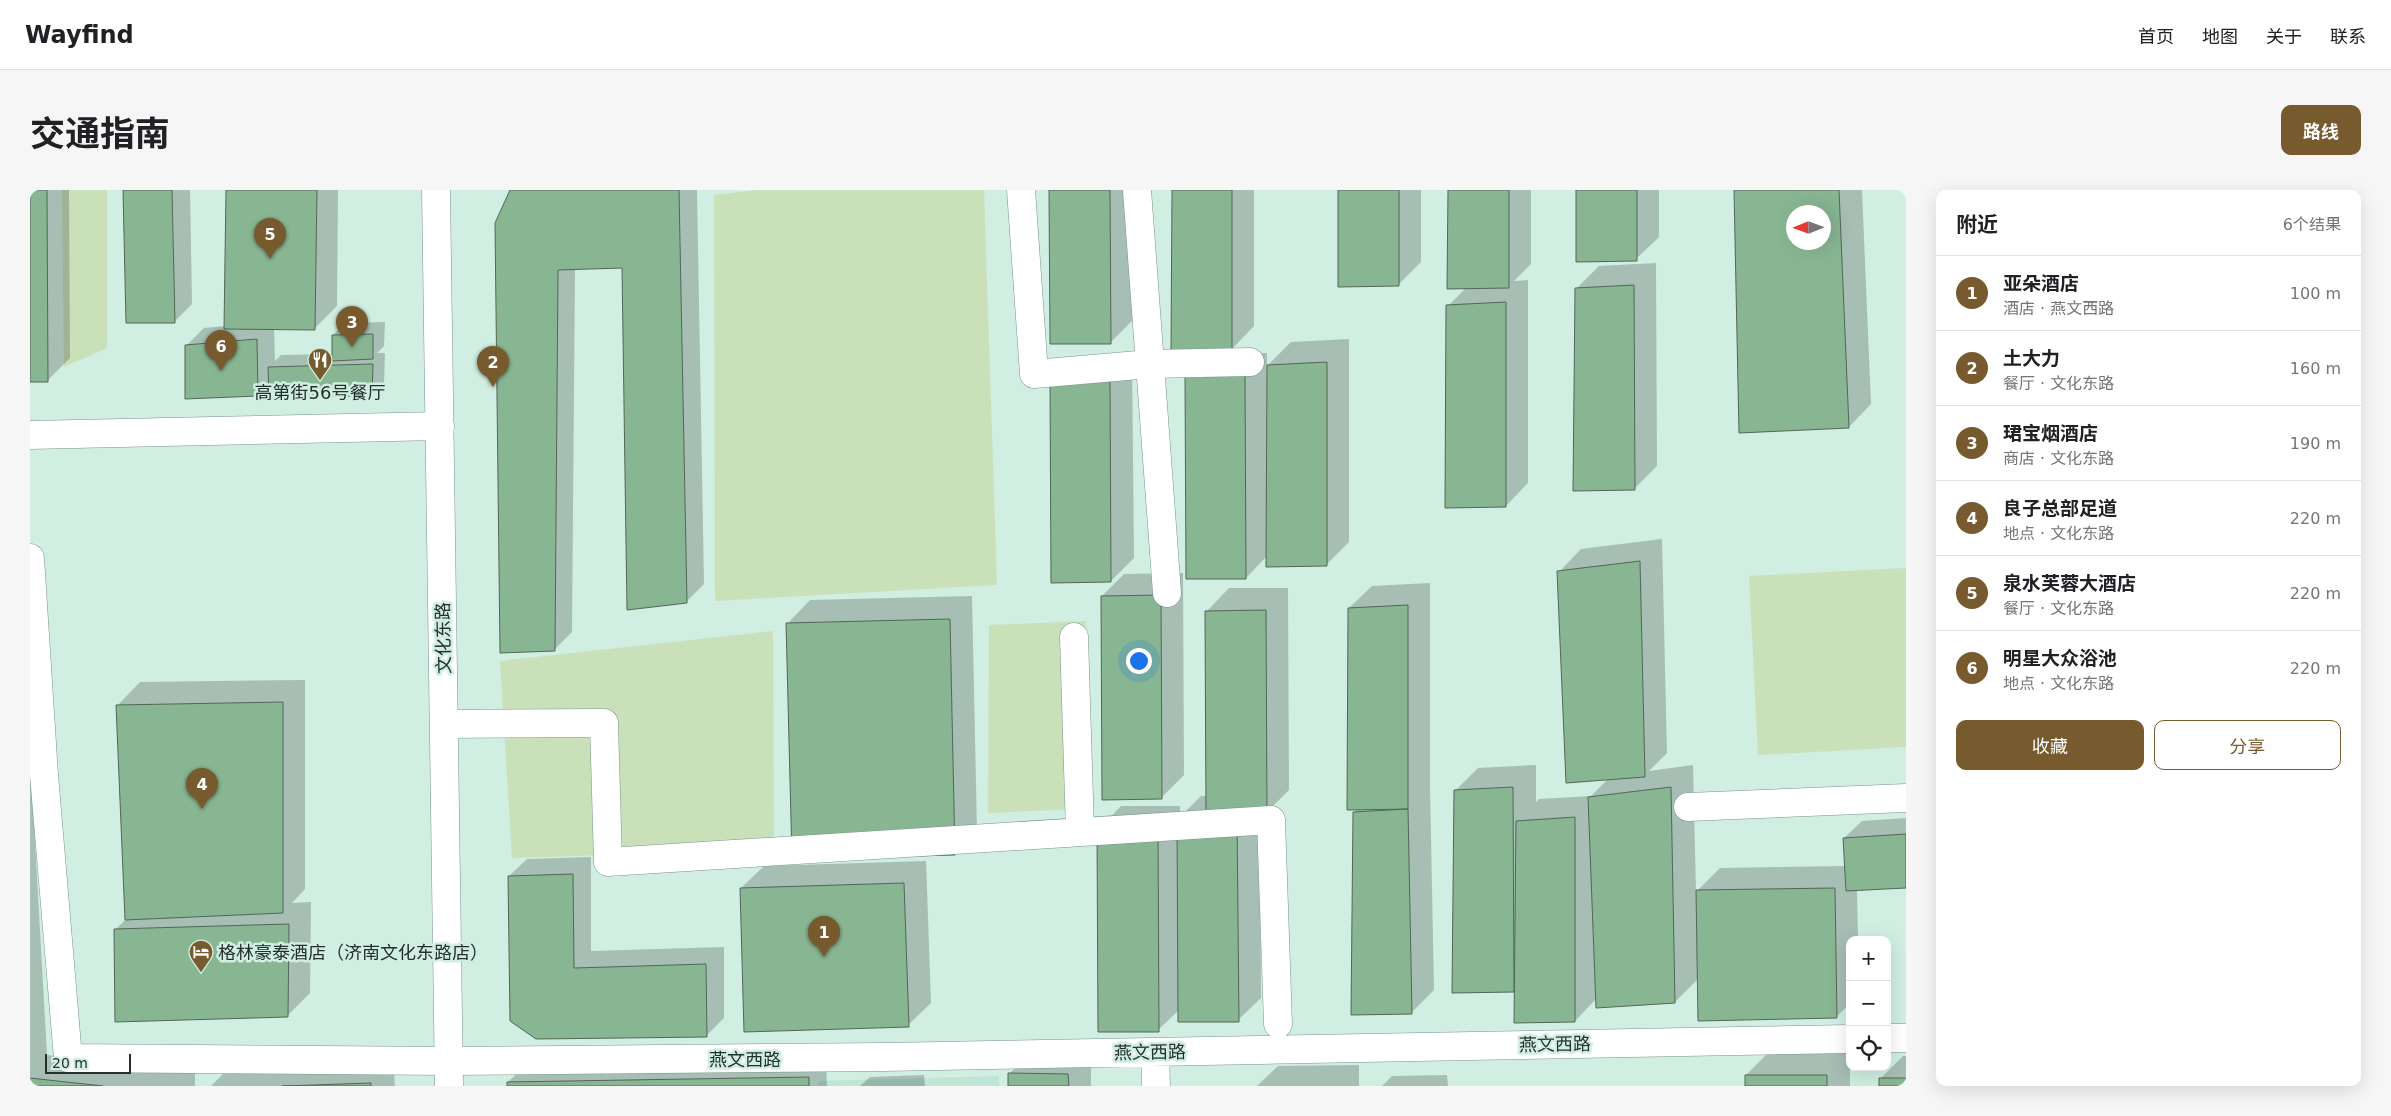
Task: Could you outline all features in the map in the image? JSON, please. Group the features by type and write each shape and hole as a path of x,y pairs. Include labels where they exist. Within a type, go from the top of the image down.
{"street":[{"name":"文化东路","path":"436,190 449,1074"},
{"path":"1021,190 1034,374 1150,364 1250,362"},
{"path":"1137,190 1167,593"},
{"path":"30,435 440,426"},
{"name":"燕文西路","path":"30,558 44,775 68,1058 449,1074 884,1057 1846,1039"},
{"path":"1074,637 1080,832"},
{"path":"444,724 604,723 608,862 1271,820 1278,1024"},
{"path":"1688,807 1906,798"},
{"path":"1891,1038 1906,1038"},
{"path":"1155,1052 1156,1086"}],"shaded area":[{"path":"62,190 107,190 107,348 64,367"},
{"path":"758,190 984,190 997,585 715,601 714,195"},
{"path":"1906,568 1906,747 1758,755 1749,576"},
{"path":"1086,621 1077,809 988,813 989,625"},
{"path":"773,631 774,850 512,858 500,661"},
{"path":"999,1076 999,1086 818,1086 818,1081"}],"building":[{"path":"30,190 47,190 48,382 30,382"},
{"path":"123,190 172,190 175,323 126,323"},
{"path":"226,190 317,190 315,330 224,329"},
{"path":"510,190 679,190 687,603 627,610 622,268 558,270 555,651 500,653 495,223"},
{"path":"1049,190 1110,190 1111,344 1050,344"},
{"path":"1172,190 1232,190 1232,350 1171,351"},
{"path":"1338,190 1399,190 1399,286 1338,287"},
{"path":"1448,190 1509,190 1509,288 1447,289"},
{"path":"1576,190 1637,190 1637,261 1576,262"},
{"path":"1734,190 1839,190 1849,428 1739,433"},
{"path":"1634,285 1635,490 1573,491 1575,288"},
{"path":"1506,302 1506,507 1445,508 1446,305"},
{"path":"373,334 373,359 332,361 332,335"},
{"path":"257,339 258,396 185,399 185,345"},
{"path":"1327,362 1327,566 1266,567 1267,365"},
{"name":"高第街56号餐厅","path":"373,364 372,396 269,397 268,367"},
{"path":"1245,375 1246,579 1186,579 1185,376"},
{"path":"1050,379 1110,379 1111,582 1051,583"},
{"path":"1640,561 1645,777 1566,783 1557,571"},
{"path":"1161,595 1162,799 1102,800 1101,596"},
{"path":"1408,605 1408,809 1347,810 1348,608"},
{"path":"1266,610 1267,814 1206,814 1205,611"},
{"path":"950,619 955,855 792,859 786,623"},
{"path":"283,702 283,913 125,920 116,705"},
{"path":"1513,787 1514,992 1452,993 1454,790"},
{"path":"1671,787 1675,1003 1596,1008 1588,797"},
{"path":"1408,809 1412,1014 1351,1015 1353,812"},
{"path":"1575,817 1575,1022 1514,1023 1516,821"},
{"path":"1177,818 1237,818 1239,1022 1178,1022"},
{"path":"1097,828 1158,828 1159,1032 1098,1032"},
{"path":"1906,834 1906,888 1846,891 1843,838"},
{"path":"573,874 574,968 706,964 707,1037 536,1039 510,1021 508,876"},
{"path":"904,883 909,1027 744,1032 740,888"},
{"path":"1835,888 1837,1018 1698,1021 1696,890"},
{"name":"格林豪泰酒店（济南文化东路店）","path":"289,924 288,1017 115,1022 114,929"},
{"path":"1008,1073 1068,1074 1069,1086 1008,1086"},
{"path":"1745,1075 1827,1075 1827,1086 1745,1086"},
{"path":"809,1077 809,1086 507,1086 507,1082"},
{"path":"30,1078 103,1086 30,1086"},
{"path":"1879,1078 1906,1078 1906,1086 1879,1086"},
{"path":"371,1083 371,1086 282,1086"}],"place":[{"name":"泉水芙蓉大酒店","path":"270,259"},
{"name":"珺宝烟酒店","path":"352,347"},
{"name":"明星大众浴池","path":"221,371"},
{"name":"高第街56号餐厅","path":"320,381"},
{"name":"土大力","path":"493,387"},
{"name":"良子总部足道","path":"202,809"},
{"name":"亚朵酒店","path":"824,957"},
{"name":"格林豪泰酒店（济南文化东路店）","path":"201,973"}]}
